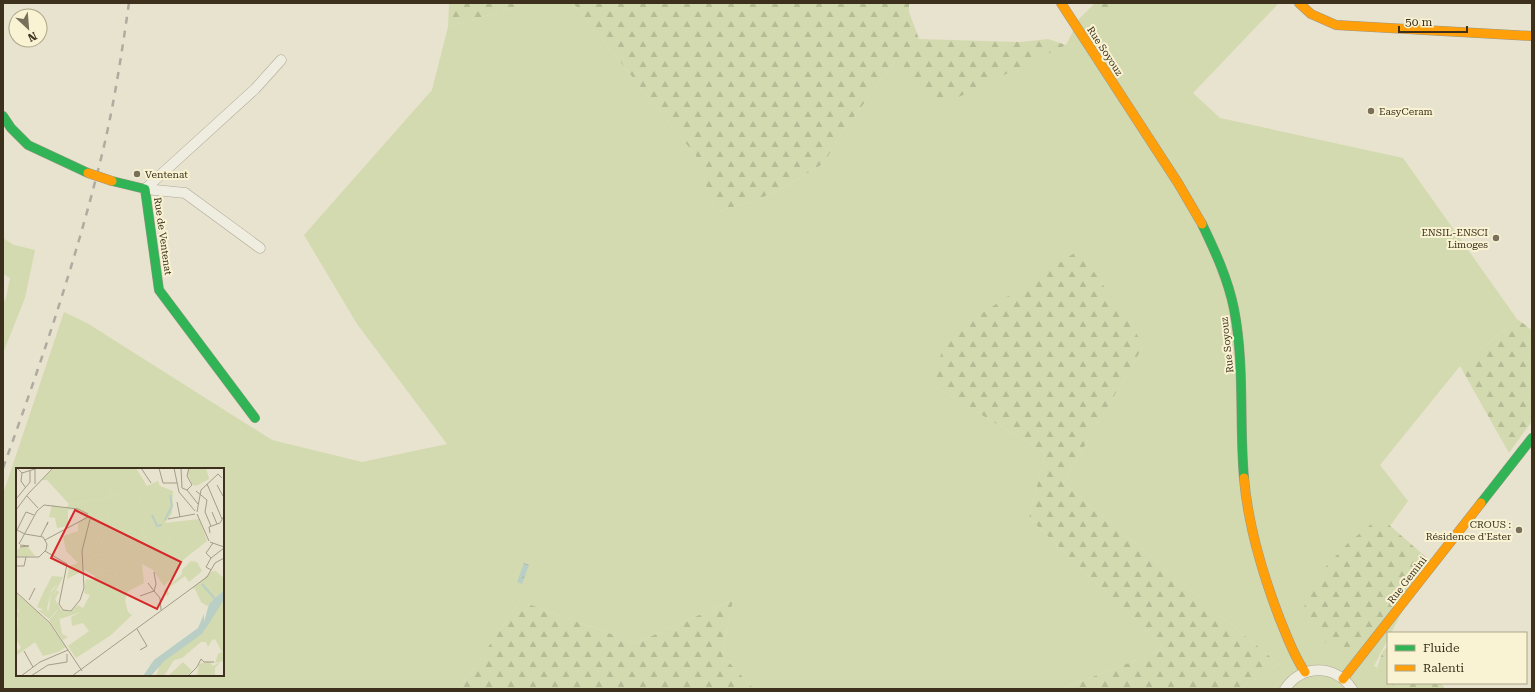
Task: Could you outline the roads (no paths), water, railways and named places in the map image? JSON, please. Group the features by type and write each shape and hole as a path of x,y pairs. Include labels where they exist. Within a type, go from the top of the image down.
{"street":[{"name":"Rue Soyouz","path":"1061,3 1188,198 1214,248 1228,285 1237,323 1242,368 1241,414 1243,470 1250,523 1259,560 1270,595 1297,661 1305,672"},
{"path":"1299,3 1311,14 1336,25 1532,36"},
{"path":"145,189 255,89 281,60"},
{"name":"Rue de Ventenat","path":"3,116 10,128 28,145 88,173 112,181 145,189 159,290 255,418"},
{"path":"145,189 185,193 260,248"},
{"name":"Rue Gemini","path":"1343,679 1532,438"},
{"path":"1285,689 1294,679 1305,672 1325,670 1343,679 1352,689"}],"water":[{"path":"524,563 529,565 522,584 517,582"}],"railway":[{"path":"3,468 31,389 83,228 112,111 129,3"}],"place":[{"name":"EasyCeram","path":"1371,111"},
{"name":"Ventenat","path":"137,174"},
{"name":"ENSIL-ENSCI Limoges","path":"1496,238"},
{"name":"CROUS : Résidence d'Ester","path":"1519,530"}]}
